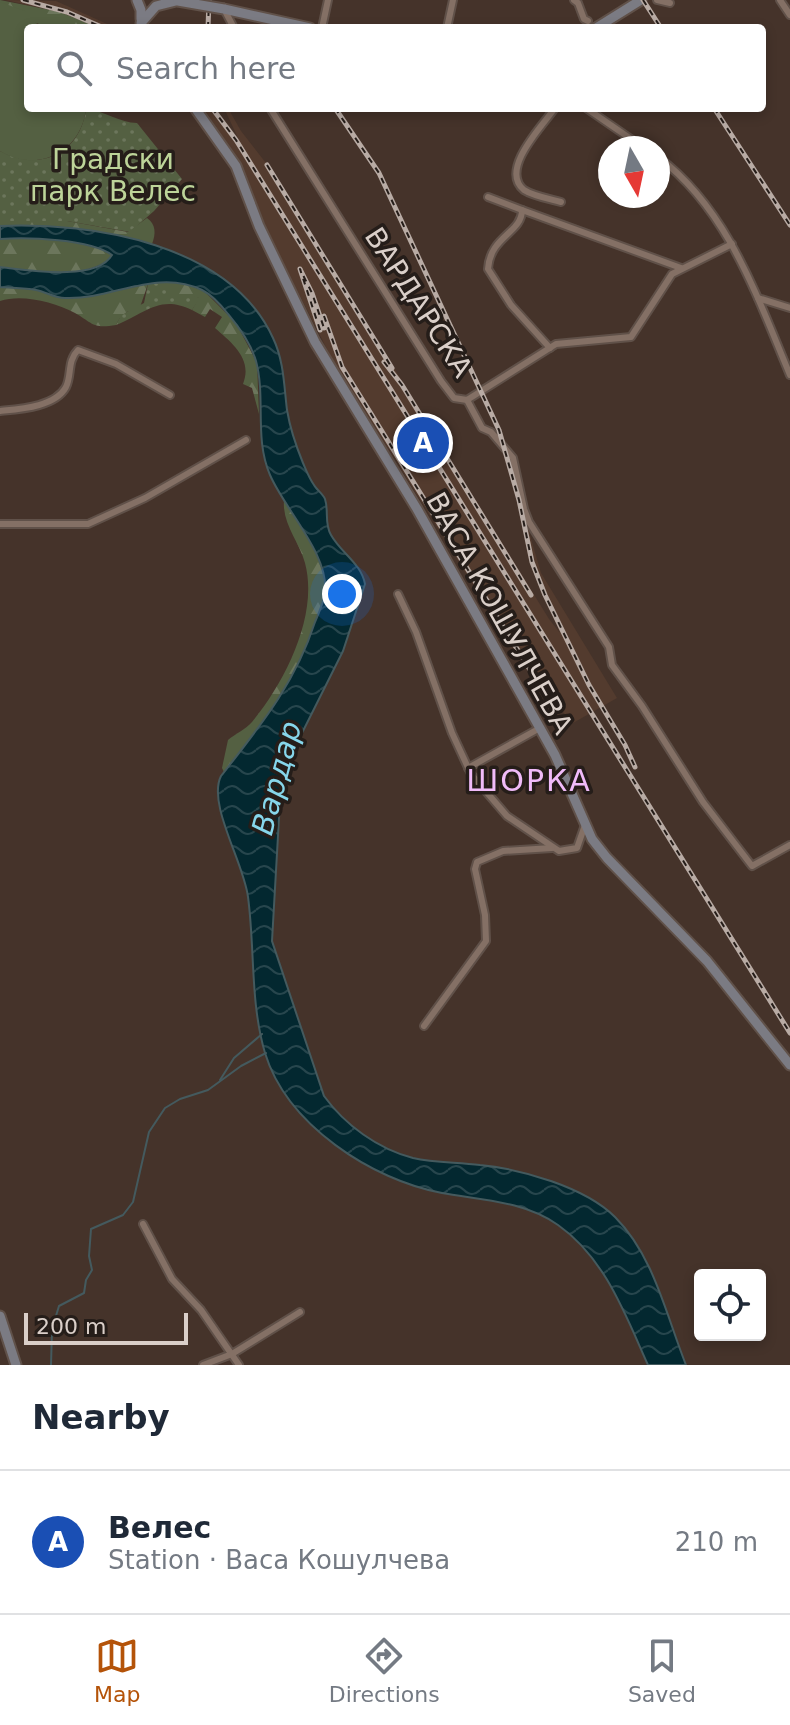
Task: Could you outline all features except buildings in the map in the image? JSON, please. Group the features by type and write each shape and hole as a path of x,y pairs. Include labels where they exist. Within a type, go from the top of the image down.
{"main road":[{"path":"137,0 141,10 140,24"},
{"path":"140,24 148,0"},
{"path":"603,24 641,0"},
{"path":"141,24 156,6 173,1 290,24"},
{"name":"ВАСА КОШУЛЧЕВА","path":"198,112 236,166 259,226 325,360 417,509 566,774 585,825 607,858 707,961 790,1065"},
{"path":"0,1316 16,1365"}],"street":[{"path":"323,24 328,0"},
{"path":"448,24 453,0"},
{"path":"574,0 588,21"},
{"path":"657,0 670,3"},
{"path":"780,0 790,15"},
{"path":"224,9 232,24"},
{"path":"236,24 240,14"},
{"name":"ВАРДАРСКА","path":"273,112 454,398 467,400 564,342 631,337 667,280 681,268 732,244"},
{"path":"552,112 515,166 516,179 525,190 561,202"},
{"path":"592,112 627,136"},
{"path":"670,168 691,186 732,244 790,375"},
{"path":"488,197 681,268"},
{"path":"522,210 522,219 495,245 488,269 511,305 550,348"},
{"path":"758,298 790,308"},
{"path":"0,411 32,406 57,396 66,386 73,355 79,350 116,364 170,395"},
{"path":"467,400 482,428 491,432 513,458 529,522 609,647 612,665 703,802 752,866 790,845"},
{"path":"0,524 88,524 132,505 246,440"},
{"path":"398,594 468,768 507,816 552,848"},
{"path":"468,768 540,728"},
{"path":"424,1026 488,937 475,869 477,862 503,851 552,848 568,851 577,848 585,825"},
{"path":"143,1224 168,1272 201,1310 239,1365"},
{"path":"203,1365 232,1354 300,1312"}],"shaded area":[{"path":"5,0 56,1 107,24 89,24 60,12"},
{"path":"206,112 217,112 239,140 226,112 230,112 273,172 560,633 529,560 522,525 527,525 541,573 617,698 573,723 533,680 332,359 269,235 240,161"}],"green space":[{"path":"0,0 60,12 89,24 39,24 0,10"},
{"path":"0,2 25,11 37,24 24,24 24,112 85,112 76,137 55,155 28,160 0,151"},
{"name":"Градски парк Велес","path":"85,112 100,112 137,123 182,179 154,211 130,232 67,221 0,221 0,151 29,160 43,159 66,148 76,138"},
{"path":"147,218 154,230 152,244 69,229 0,226 0,221 67,221 128,232"},
{"path":"0,239 70,242 97,248 110,253 112,257 100,265 73,272 0,267"},
{"path":"156,283 200,298 192,310 170,304 161,305 116,325 121,315 144,303 148,284"},
{"path":"156,283 185,284 204,291 236,323 257,363 259,414 252,388 243,384 243,359 215,328 222,317 210,309 205,317 192,310 199,298 188,295 181,298"},
{"path":"148,284 139,310 127,312 116,325 108,326 93,324 48,303 18,298 0,301 0,287 37,290 67,299"},
{"path":"284,500 321,562 325,592 309,642 289,682 266,718 224,772 222,768 228,740 250,725 276,688 303,626 308,583 305,563 286,517"}],"water":[{"name":"Вардар","path":"0,226 76,229 116,235 155,245 192,260 225,280 253,306 273,338 281,365 288,417 298,450 311,480 325,499 331,535 355,564 365,584 343,651 283,771 281,783 272,941 324,1096 342,1117 387,1149 413,1158 496,1167 533,1175 570,1188 602,1206 615,1217 640,1250 658,1287 686,1365 648,1365 622,1307 601,1270 574,1238 558,1225 517,1206 442,1193 388,1176 361,1162 312,1126 276,1079 260,1034 248,897 222,818 218,788 221,776 287,685 323,601 325,579 314,548 277,489 265,461 256,361 244,336 219,304 206,292 185,284 151,283 65,298 36,290 0,287 0,267 43,272 77,271 92,269 112,255 74,242 0,239"}],"waterway":[{"path":"220,1080 234,1058 262,1034"},
{"path":"51,1365 52,1329 59,1306 84,1293 92,1270 89,1256 91,1229 123,1215 133,1202 149,1132 165,1108 180,1099 208,1090 241,1066 266,1053"}],"railway":[{"path":"23,0 67,12 95,24"},
{"path":"208,24 209,0"},
{"path":"643,0 658,24"},
{"path":"215,112 236,140 790,1033"},
{"path":"338,112 379,173 499,430 519,500 532,562 545,595 589,685 635,767"},
{"path":"717,112 790,225"},
{"path":"267,165 392,368"},
{"path":"320,330 300,269 324,328"},
{"path":"324,316 342,367 532,673 558,700"},
{"path":"384,362 402,385 531,595"}],"place":[{"name":"Велес","path":"423,443"}],"district":[{"name":"ШОРКА","path":"529,781"}]}
